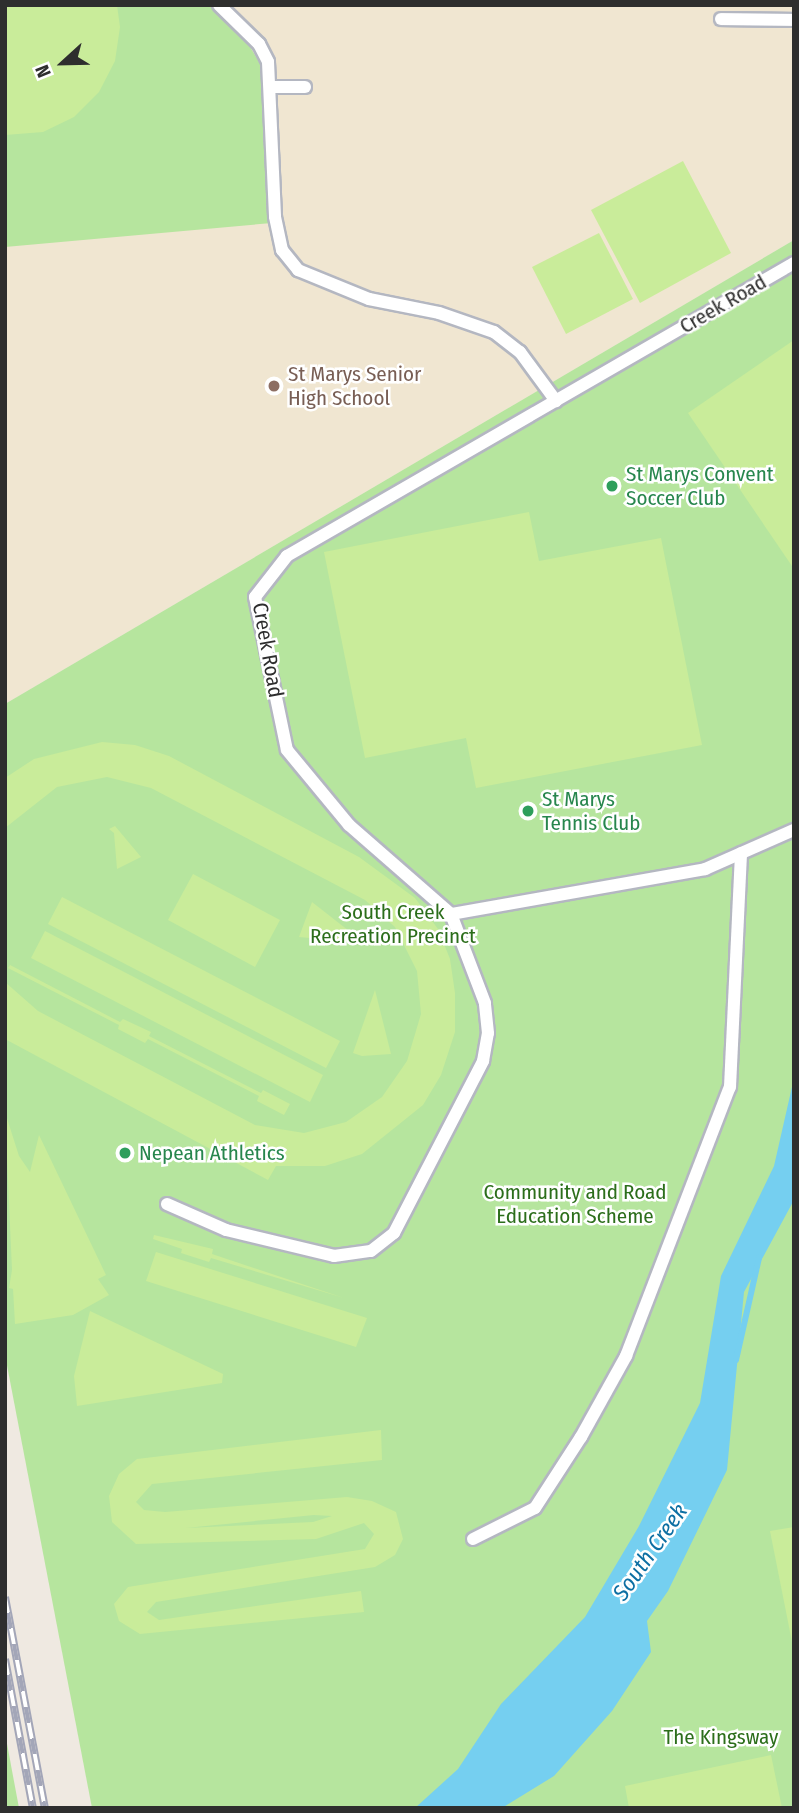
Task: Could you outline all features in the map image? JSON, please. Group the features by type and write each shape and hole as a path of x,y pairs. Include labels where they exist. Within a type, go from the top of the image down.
{"lane":[{"path":"219,5 259,44 268,62 272,87 275,217 282,250 298,270 369,299 439,313 494,332 520,352 556,401"},
{"path":"721,19 794,20"},
{"path":"272,87 304,87"},
{"name":"Creek Road","path":"451,914 349,825 287,750 256,597 286,556 794,262"},
{"path":"167,1203 226,1230 334,1256 371,1251 394,1233 483,1061 488,1033 485,1003 451,914 705,869 794,830"},
{"path":"474,1539 534,1508 582,1437 626,1356 730,1087 741,853"}],"shaded area":[{"name":"St Marys Senior High School","path":"5,5 794,5 794,240 5,704"}],"green space":[{"path":"5,5 209,5 243,35 265,72 272,223 5,247"},
{"path":"5,5 117,5 120,27 115,61 99,92 74,117 43,132 5,135"},
{"path":"683,161 731,253 640,303 591,210"},
{"path":"599,233 633,299 566,334 532,267"},
{"name":"South Creek Recreation Precinct","path":"794,240 794,1808 92,1808 5,1355 5,704"},
{"path":"794,340 794,569 688,413"},
{"path":"529,512 539,561 661,538 702,745 476,788 466,738 365,758 324,552"},
{"path":"102,742 135,745 169,756 359,857 415,898 438,929 450,959 455,993 455,1032 441,1075 423,1105 362,1154 325,1166 276,1166 268,1180 5,1039 5,982 38,1011 255,1125 304,1133 346,1122 382,1097 407,1061 421,1014 417,971 395,927 365,900 151,788 107,777 57,787 5,828 5,778 34,759"},
{"path":"115,826 141,857 117,869 114,833 109,829"},
{"path":"193,874 280,920 255,967 168,920"},
{"path":"62,897 340,1041 326,1068 48,924"},
{"path":"312,902 358,938 364,937 364,943 299,937"},
{"path":"45,931 323,1075 310,1102 31,958"},
{"path":"10,965 120,1022 123,1019 151,1032 149,1036 261,1093 263,1090 290,1104 284,1115 257,1101 259,1096 148,1039 145,1043 118,1029 119,1025 8,968"},
{"path":"375,990 391,1054 362,1056 353,1053"},
{"path":"5,1112 19,1156 30,1172 39,1135 106,1275 98,1279 109,1295 73,1315 15,1324 13,1289 9,1288 12,1270"},
{"path":"154,1235 213,1249 212,1254 344,1298 211,1258 209,1262 181,1253 182,1249 153,1239"},
{"path":"156,1252 367,1318 356,1347 146,1281"},
{"path":"90,1311 223,1374 222,1383 77,1406 74,1376"},
{"path":"381,1430 382,1460 152,1484 136,1502 144,1510 165,1512 347,1497 372,1501 396,1512 403,1539 395,1555 375,1567 156,1602 147,1612 159,1620 361,1591 364,1612 140,1634 119,1621 114,1604 128,1587 365,1549 374,1534 364,1523 316,1539 136,1544 112,1522 109,1496 119,1474 137,1459","holes":["314,1515 332,1516 313,1522 186,1528"]},
{"path":"794,1527 794,1652 770,1531"},
{"path":"5,1733 19,1808 5,1808"},
{"path":"771,1755 782,1808 629,1808 625,1786"}],"water":[{"path":"794,1078 794,1200 744,1292 727,1470 668,1591 647,1621 651,1652 612,1711 554,1776 502,1808 415,1808 458,1769 501,1704 585,1617 639,1526 700,1403 721,1276 774,1166"}],"waterway":[{"name":"South Creek","path":"736,1360 759,1258"}],"railway":[{"path":"5,1597 45,1808"},
{"path":"5,1659 33,1808"}],"place":[{"name":"St Marys Senior High School","path":"274,386"},
{"name":"St Marys Convent Soccer Club","path":"612,486"},
{"name":"St Marys Tennis Club","path":"528,811"},
{"name":"Nepean Athletics","path":"125,1153"}],"park label":[{"name":"Community and Road Education Scheme","path":"575,1204"},
{"name":"The Kingsway","path":"721,1737"}]}
